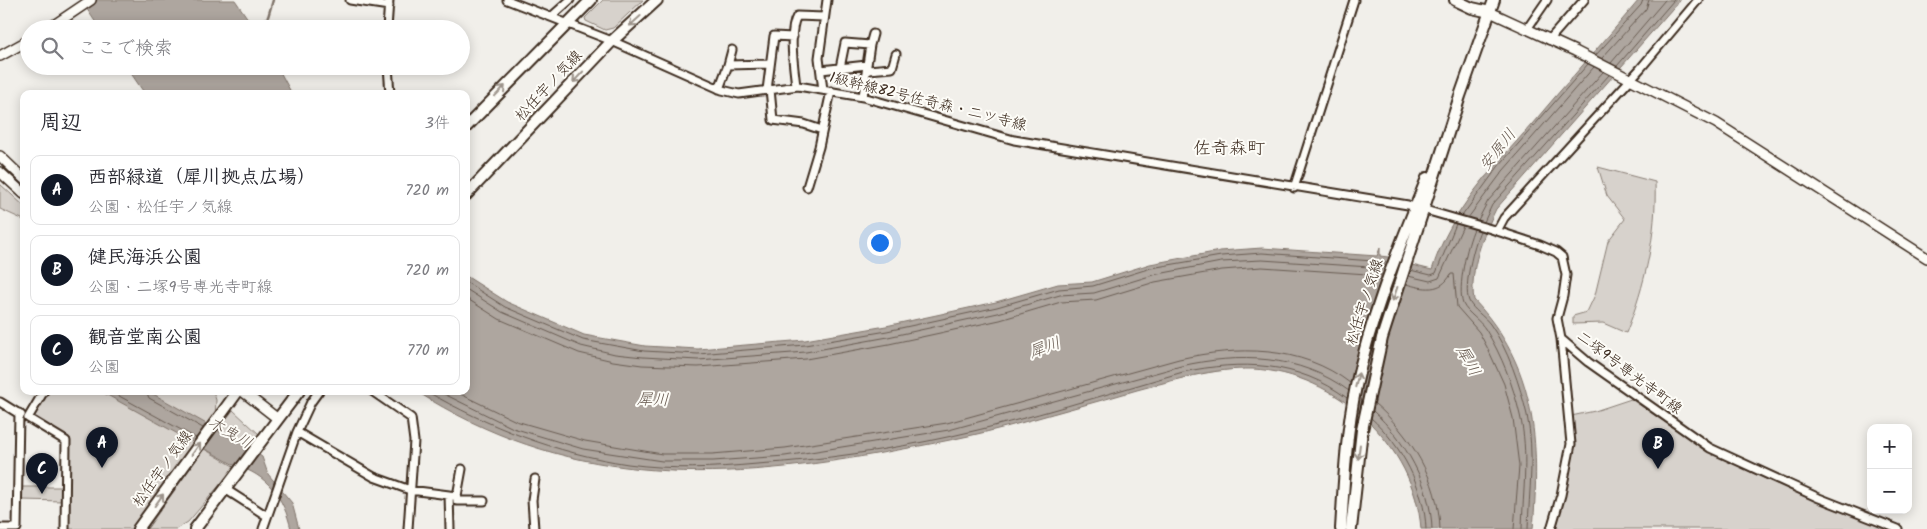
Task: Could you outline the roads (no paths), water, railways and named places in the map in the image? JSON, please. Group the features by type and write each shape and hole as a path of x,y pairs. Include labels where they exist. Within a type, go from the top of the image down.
{"main road":[{"name":"松任宇ノ気線","path":"470,123 566,23 591,0"},
{"name":"松任宇ノ気線","path":"470,191 612,41 658,0"},
{"path":"1455,0 1472,8 1490,12"},
{"path":"1478,0 1490,12"},
{"name":"松任宇ノ気線","path":"1351,529 1362,430 1374,368 1389,310 1411,248 1420,209 1494,0"},
{"name":"松任宇ノ気線","path":"1341,529 1345,463 1351,414 1359,372 1401,244 1420,209"},
{"name":"松任宇ノ気線","path":"138,529 235,395"},
{"path":"195,529 296,395"}],"street":[{"path":"62,20 92,0"},
{"path":"350,0 389,3 388,20"},
{"name":"1級幹線82号佐奇森・二ツ寺線","path":"507,0 612,41 719,89 739,94 796,86 827,90 863,97 1014,140 1420,209"},
{"path":"551,17 570,0"},
{"path":"807,187 822,130 827,90 821,70 820,58 827,0"},
{"path":"1294,188 1354,0"},
{"path":"1526,29 1546,0"},
{"path":"1549,40 1584,0"},
{"path":"1494,230 1626,78 1698,0"},
{"path":"1490,12 1575,51 1716,123 1927,258"},
{"path":"796,86 793,37 797,16 824,17"},
{"path":"863,97 873,34"},
{"path":"793,37 774,36 769,64 768,90 773,120 804,124 822,130"},
{"path":"840,68 845,43 870,45"},
{"path":"0,56 20,45"},
{"path":"719,89 732,50"},
{"path":"821,70 867,67 892,68 896,54"},
{"path":"728,65 769,64"},
{"path":"389,75 390,90"},
{"path":"0,156 20,175"},
{"path":"0,172 20,190"},
{"name":"二塚9号専光寺町線","path":"1420,209 1494,230 1556,252 1562,257 1566,275 1557,318 1561,339 1596,368 1710,448 1819,498 1898,529"},
{"path":"1551,529 1561,496 1571,444 1561,339"},
{"path":"28,418 42,395"},
{"path":"247,395 278,419"},
{"path":"263,529 297,432 316,395"},
{"path":"378,395 411,418 414,441 408,529"},
{"path":"0,402 66,441 65,529"},
{"path":"0,528 17,528 19,413"},
{"path":"297,432 374,477 410,490 457,496"},
{"path":"462,469 457,500 484,501"},
{"path":"534,529 532,500 535,479"},
{"path":"225,489 267,516"},
{"path":"449,496 450,529"}],"water":[{"path":"81,0 235,0 249,20 94,20"},
{"name":"犀川","path":"1639,0 1680,0 1496,209 1478,253 1474,276 1474,300 1495,326 1511,352 1522,379 1530,407 1536,466 1533,529 1421,529 1415,498 1404,469 1387,443 1366,419 1341,399 1313,384 1284,374 1253,369 1223,370 1194,375 1006,427 895,451 755,470 697,472 639,469 583,460 527,445 471,422 423,395 470,395 470,279 507,302 584,335 645,346 698,349 805,340 886,326 996,302 1058,284 1092,282 1150,264 1220,251 1262,248 1377,256 1380,248 1380,256 1432,270 1440,248 1461,209 1487,175"},
{"path":"132,75 282,75 290,90 142,90"},
{"path":"107,395 155,395 262,457 268,474 292,503 299,529 291,529 284,507 265,481 257,475 236,466"}],"waterway":[{"path":"265,20 268,17 273,0"}],"place":[{"name":"西部緑道（犀川拠点広場）","path":"102,468"},
{"name":"健民海浜公園","path":"1658,469"},
{"name":"観音堂南公園","path":"42,494"}],"district":[{"name":"佐奇森町","path":"1229,149"}],"water label":[{"name":"安原川","path":"1498,150"},
{"name":"木曳川","path":"230,433"}]}
